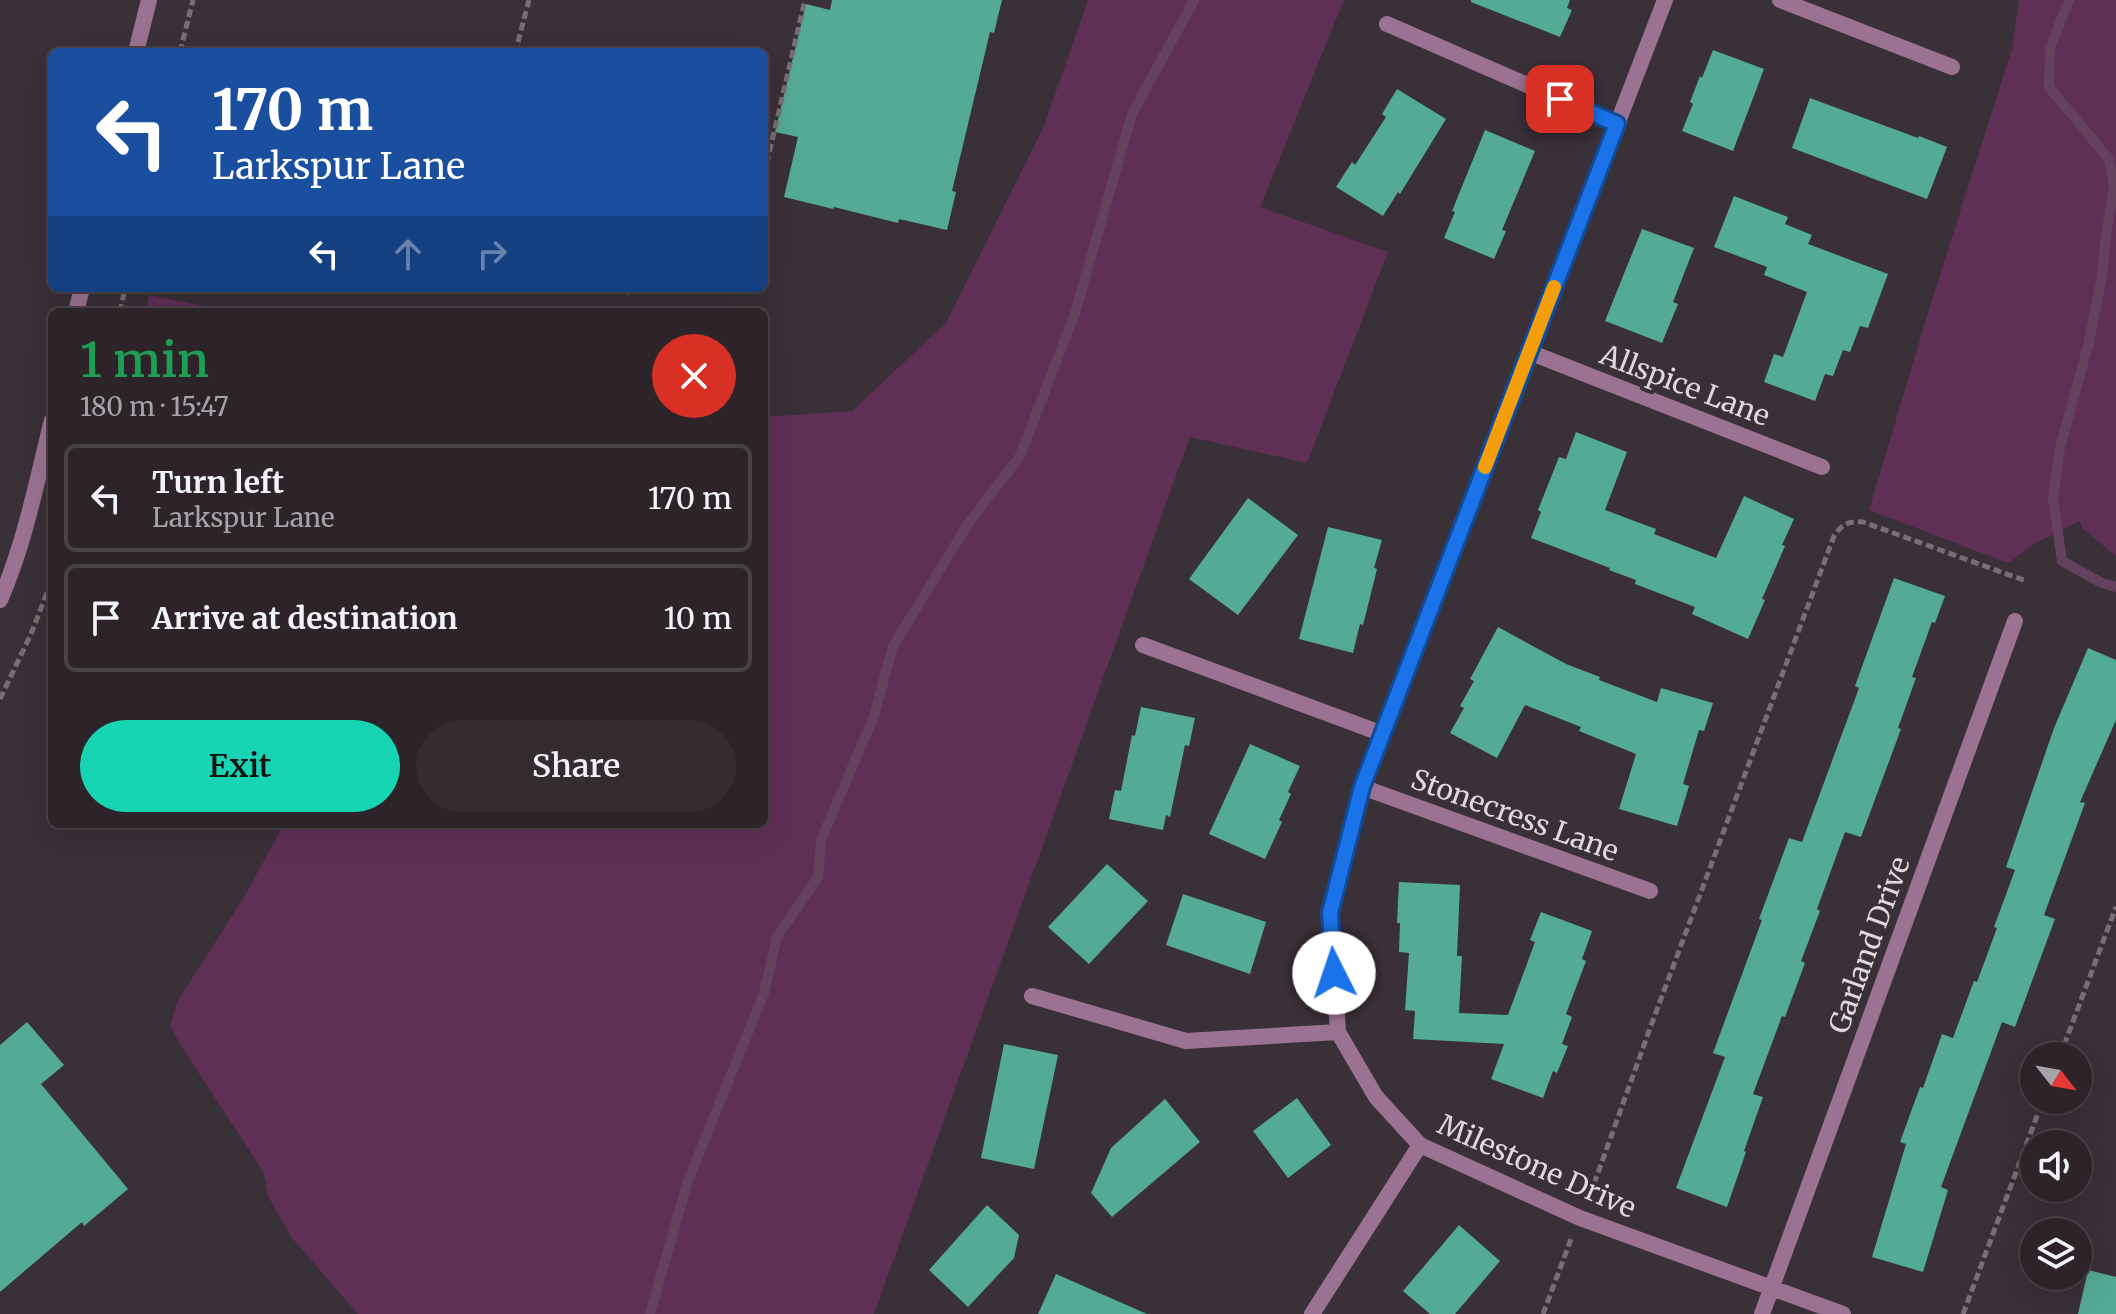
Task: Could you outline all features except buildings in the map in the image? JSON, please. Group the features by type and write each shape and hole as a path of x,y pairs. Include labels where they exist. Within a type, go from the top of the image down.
{"street":[{"path":"137,48 149,0"},
{"name":"Milestone Drive","path":"1665,0 1362,787 1330,913 1338,1032 1376,1097 1420,1145 1580,1218 1843,1314"},
{"path":"1780,0 1952,67"},
{"path":"1387,24 1617,124"},
{"name":"Allspice Lane","path":"1529,352 1822,467"},
{"path":"0,600 30,511 48,437"},
{"name":"Garland Drive","path":"1762,1314 2015,621"},
{"path":"1143,645 1383,734"},
{"name":"Stonecress Lane","path":"1362,787 1650,891"},
{"path":"1032,996 1186,1041 1338,1032"},
{"path":"1312,1314 1420,1145"}],"path":[{"path":"181,48 193,0"},
{"path":"518,42 529,0"},
{"path":"768,158 805,0"},
{"path":"1590,1196 1746,768 1840,526 1850,521 1863,522 2026,581"},
{"path":"0,699 48,590"},
{"path":"2065,1042 2116,907"},
{"path":"1963,1314 2038,1114"},
{"path":"1543,1314 1571,1238"}],"shaded area":[{"path":"1088,0 1344,0 1260,207 1388,252 1307,463 1190,437 874,1314 358,1314 292,1238 269,1198 263,1171 170,1026 177,1002 243,899 282,828 768,828 768,417 852,411 946,323 1044,126"},
{"path":"2019,0 2116,0 2116,556 2082,528 2080,521 2036,543 2008,563 1869,510 2012,49"},
{"path":"149,295 212,308 147,308"}],"waterway":[{"path":"650,1314 688,1181 764,993 777,937 818,877 821,840 874,716 893,646 968,524 1020,456 1075,313 1132,114 1194,0"},
{"path":"2069,0 2050,48 2049,87 2109,159 2114,187 2102,276 2089,342 2060,448 2053,498 2062,561 2102,583 2116,587"}],"slow traffic":[{"path":"1485,467 1554,287"}],"route":[{"path":"1334,973 1330,913 1362,787 1617,124 1560,99"}]}
